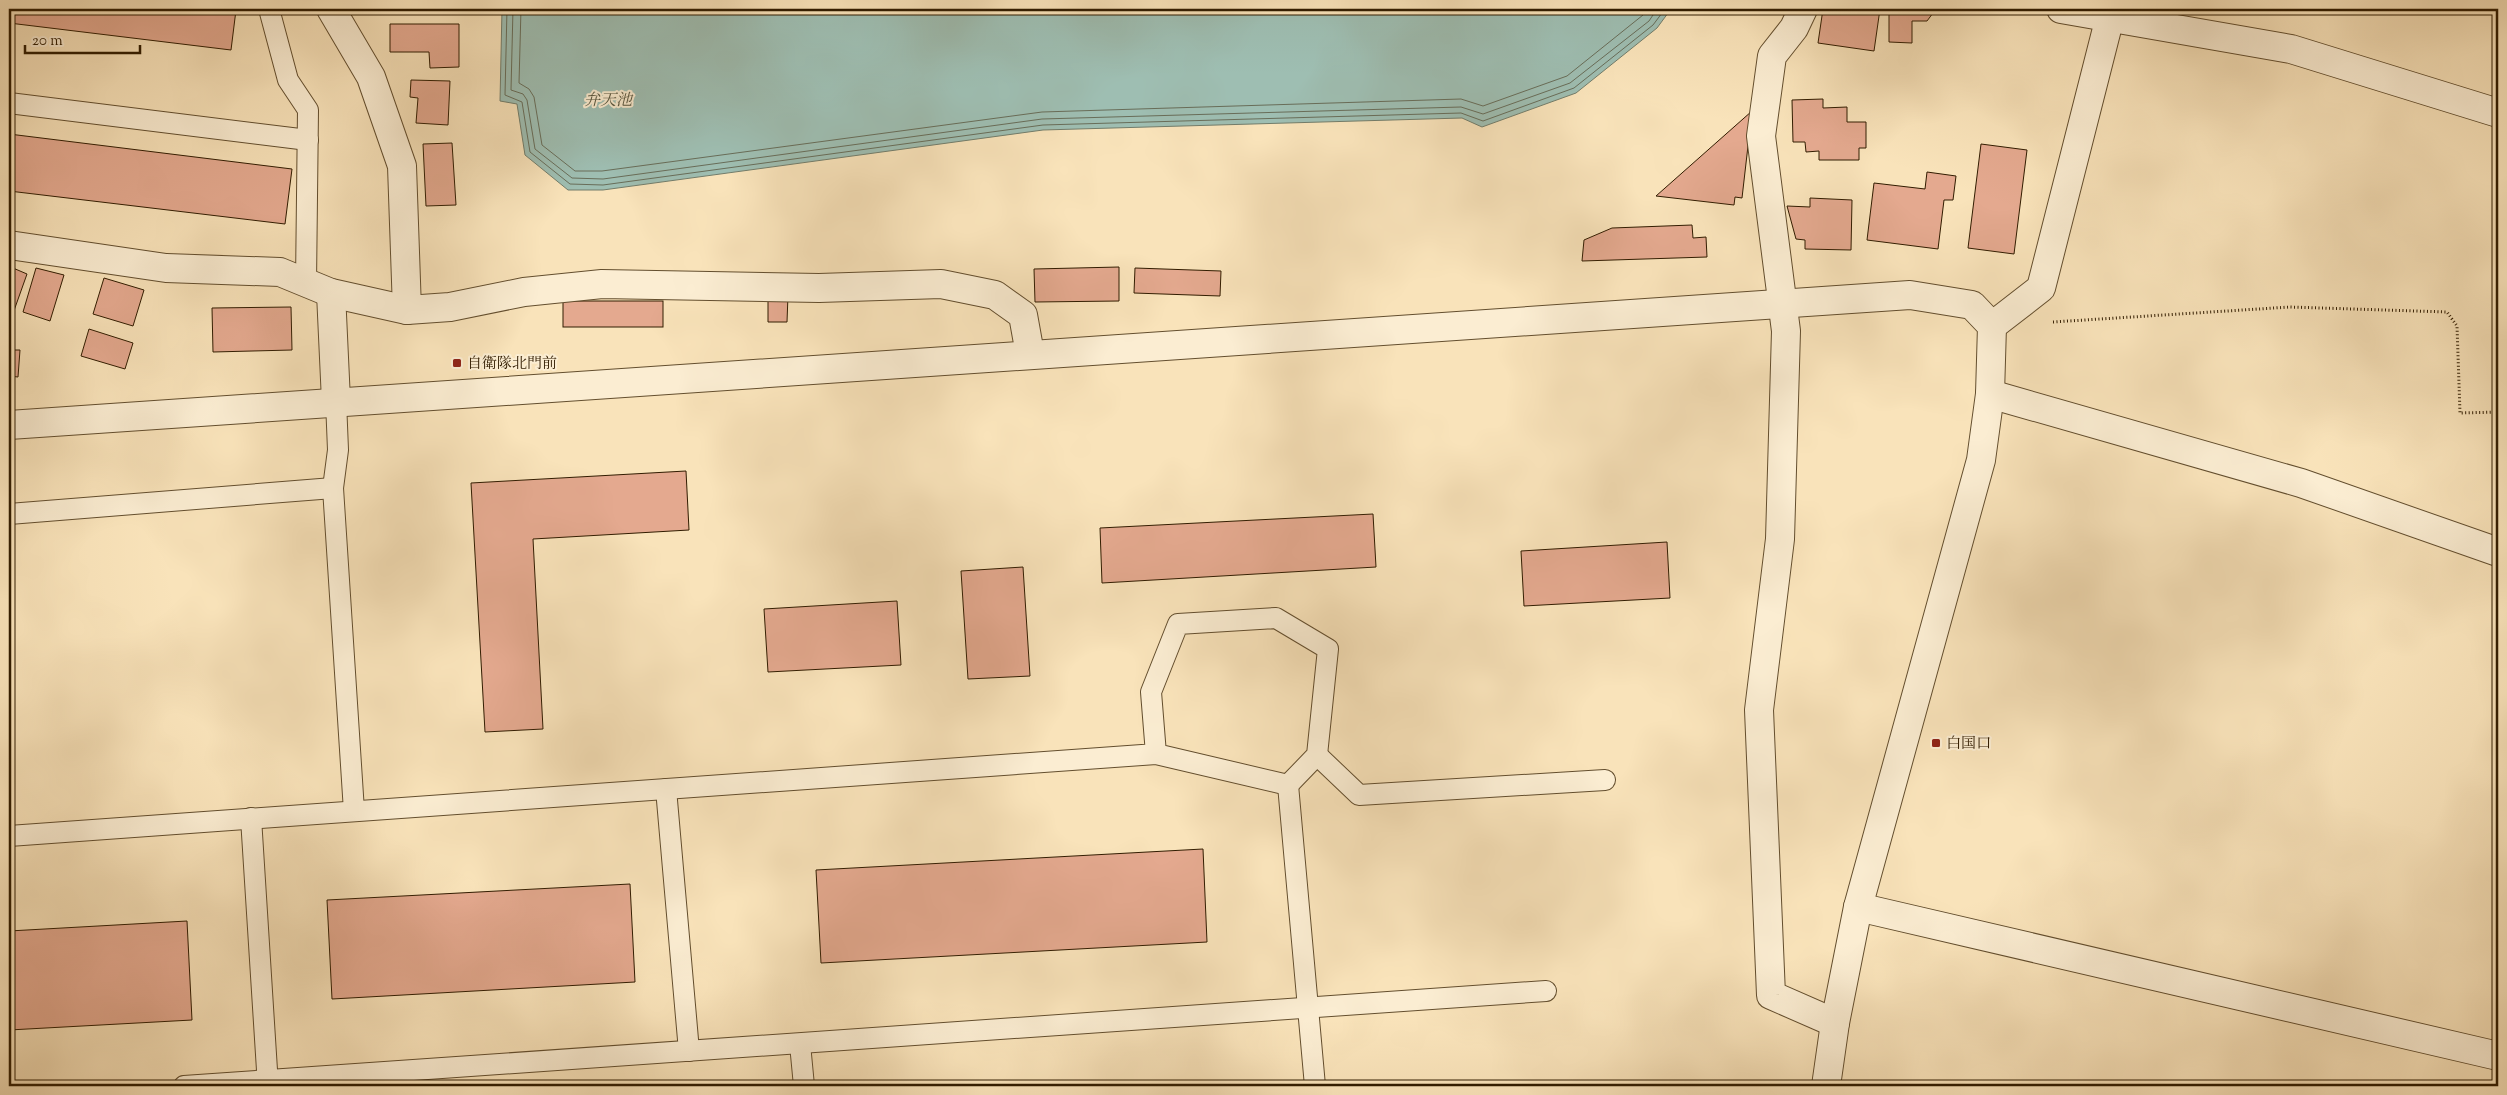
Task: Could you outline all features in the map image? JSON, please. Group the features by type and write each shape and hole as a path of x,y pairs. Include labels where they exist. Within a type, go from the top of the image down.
{"street":[{"path":"330,9 371,77 402,166 408,310"},
{"path":"1803,9 1794,28 1772,56 1761,136 1786,331 1780,539 1759,710 1771,995 1835,1023"},
{"path":"2061,9 2111,12 2291,49 2498,112"},
{"path":"1992,326 2041,288 2111,12"},
{"path":"9,245 166,268 280,272 332,293 408,310 450,307 524,292 602,284 819,288 941,284 995,294 1023,315 1030,354"},
{"path":"332,293 336,401"},
{"path":"9,425 336,401 1910,295 1972,305 1992,326 1990,394 1981,460 1858,908 1835,1023 1826,1086"},
{"path":"1990,394 2301,483 2498,552"},
{"path":"1858,908 2498,1056"}],"lane":[{"path":"269,9 288,80 308,110 306,283"},
{"path":"9,103 308,140"},
{"path":"336,401 338,450 332,488 354,812"},
{"path":"9,514 332,488"},
{"path":"1156,754 1151,692 1178,624 1276,618 1328,649 1317,755 1288,785 1315,1086"},
{"path":"9,836 1156,754 1288,785"},
{"path":"1317,755 1359,795 1604,780"},
{"path":"666,788 689,1051"},
{"path":"251,818 267,1083"},
{"path":"184,1086 267,1083 689,1051 1546,991"},
{"path":"800,1044 804,1086"}],"path":[{"path":"2052,322 2290,307 2447,312 2457,326 2460,413 2498,412"}],"water":[{"name":"弁天池","path":"502,9 1671,9 1657,28 1576,93 1482,127 1462,118 1043,130 603,190 568,190 525,155 517,104 500,101"}],"building":[{"path":"9,9 236,10 231,50 9,23"},
{"path":"420,9 464,9 464,13 420,13"},
{"path":"1823,9 1880,9 1874,51 1818,43"},
{"path":"1889,9 1933,9 1933,13 1927,21 1912,21 1912,43 1889,42"},
{"path":"390,24 459,24 459,67 430,68 429,52 390,52"},
{"path":"411,80 450,81 448,125 416,123 418,98 410,97"},
{"path":"1823,99 1823,108 1847,107 1847,122 1866,122 1866,148 1859,148 1859,160 1819,160 1819,151 1806,152 1805,142 1793,142 1792,100"},
{"path":"1752,111 1742,198 1735,197 1734,205 1656,196"},
{"path":"9,134 292,169 285,224 9,191"},
{"path":"452,143 456,205 426,206 423,144"},
{"path":"1981,144 2027,150 2014,254 1968,248"},
{"path":"1927,172 1956,176 1953,200 1944,200 1938,249 1867,240 1874,183 1925,189"},
{"path":"1810,198 1852,200 1851,250 1805,249 1805,240 1796,239 1787,206 1810,207"},
{"path":"1692,225 1693,238 1706,237 1707,257 1582,261 1584,240 1612,228"},
{"path":"1119,267 1119,301 1035,302 1034,269"},
{"path":"13,268 27,274 11,319 9,318 9,281"},
{"path":"36,268 64,275 50,321 23,312"},
{"path":"1135,268 1221,271 1220,296 1134,293"},
{"path":"104,278 144,290 133,326 93,314"},
{"path":"768,295 788,295 787,322 768,322"},
{"path":"563,301 663,301 663,327 563,327"},
{"path":"291,307 292,350 213,352 212,308"},
{"path":"89,329 133,343 125,369 81,356"},
{"path":"9,339 13,340 12,350 20,350 18,377 9,376"},
{"path":"686,471 689,530 533,539 543,729 485,732 471,483"},
{"path":"1373,514 1376,567 1102,583 1100,528"},
{"path":"1667,542 1670,598 1524,606 1521,551"},
{"path":"1023,567 1030,676 968,679 961,571"},
{"path":"897,601 901,665 768,672 764,609"},
{"path":"1203,849 1207,942 821,963 816,870"},
{"path":"630,884 635,982 332,999 327,900"},
{"path":"187,921 192,1020 9,1030 9,931"}],"place":[{"name":"自衛隊北門前","path":"457,363"},
{"name":"白国口","path":"1936,743"}]}
